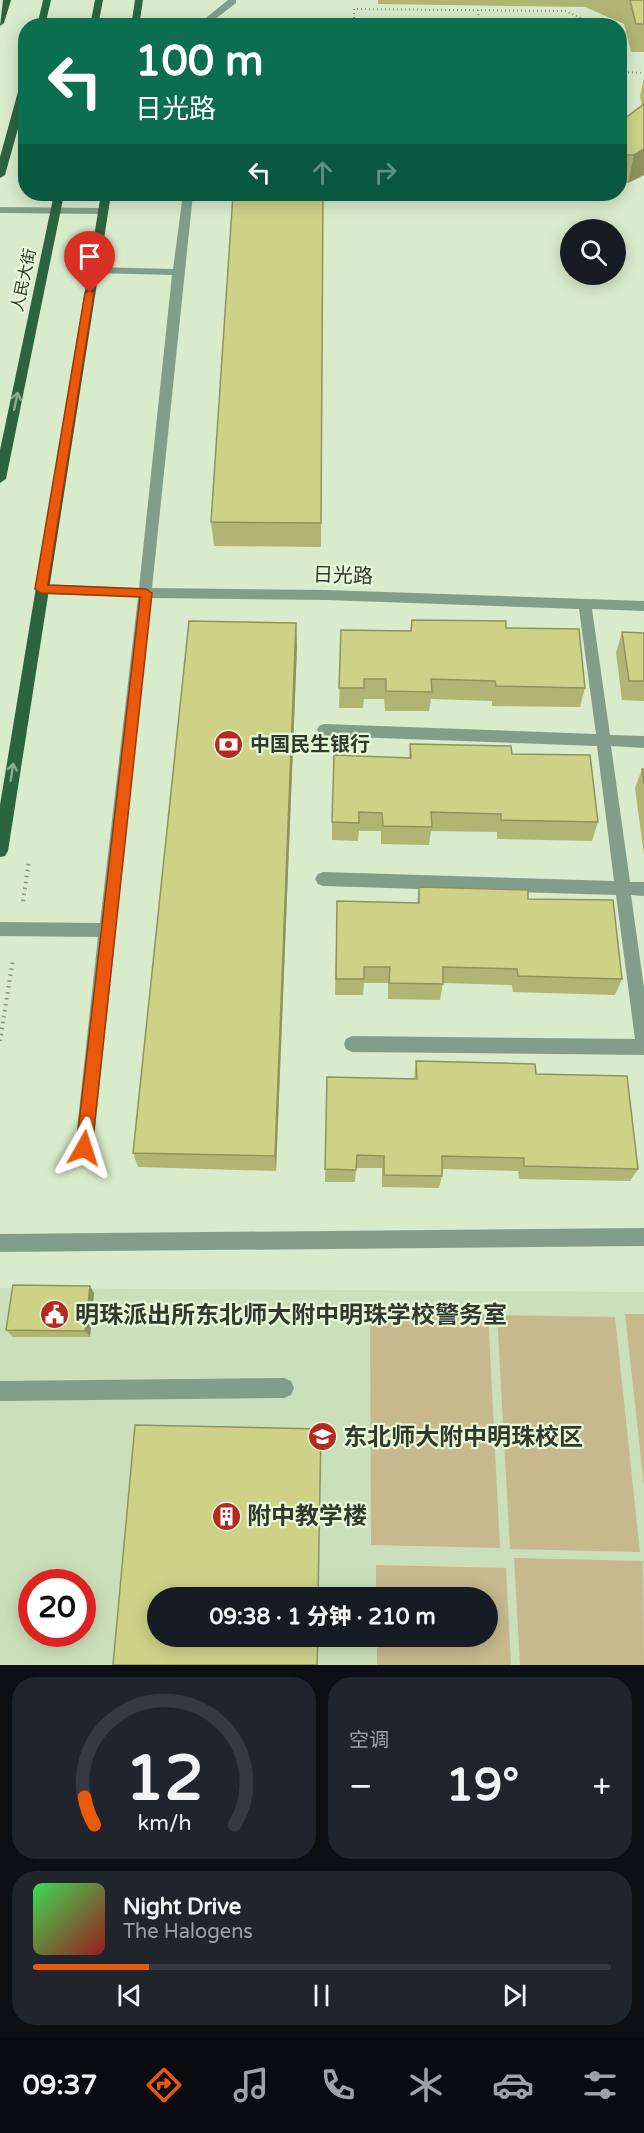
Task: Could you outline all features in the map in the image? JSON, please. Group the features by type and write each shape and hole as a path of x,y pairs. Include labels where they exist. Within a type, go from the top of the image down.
{"main road":[{"path":"0,23 7,0"},
{"path":"42,18 47,0"},
{"path":"96,18 99,0"},
{"path":"136,18 139,0"},
{"path":"0,175 18,110"},
{"name":"人民大街","path":"0,479 57,201"},
{"path":"0,851 105,201"}],"street":[{"path":"218,18 232,3 232,0"},
{"path":"84,1148 187,201"},
{"path":"0,210 103,211"},
{"path":"93,270 178,272"},
{"name":"日光路","path":"41,589 327,595 644,606"},
{"path":"352,1044 644,1047 621,889 585,604"},
{"path":"324,730 644,742"},
{"path":"323,879 644,890"},
{"path":"0,929 107,930"},
{"path":"0,1243 644,1237"},
{"path":"0,1391 284,1388"}],"path":[{"path":"354,18 354,9 565,11 581,18"},
{"path":"478,10 478,18"},
{"path":"627,72 644,73"}],"shaded area":[{"name":"东北师大附中明珠校区","path":"0,1288 644,1292 644,1665 0,1665"},
{"path":"370,1311 488,1313 500,1548 371,1545"},
{"path":"625,1314 644,1314 644,1486"},
{"path":"497,1315 615,1317 640,1552 510,1549"},
{"path":"514,1558 643,1561 644,1665 520,1665"},
{"path":"376,1565 506,1568 511,1665 377,1665 377,1647 498,1647 498,1587 376,1587"}],"building":[{"path":"630,0 644,0 644,24 636,24"},
{"path":"644,104 644,149 634,155 627,155 627,117"},
{"path":"233,201 323,201 321,523 211,522"},
{"path":"412,620 506,621 506,628 579,629 585,688 496,686 495,681 431,679 432,692 386,691 386,679 364,679 364,688 339,688 341,630 411,631"},
{"path":"189,621 296,623 275,1156 133,1153"},
{"path":"622,632 644,633 644,681 629,681"},
{"path":"410,744 511,746 512,754 590,755 598,822 501,820 501,814 431,812 432,827 383,826 382,813 359,812 359,823 332,822 334,755 411,758"},
{"path":"419,887 528,890 528,899 613,900 622,979 518,976 517,969 443,967 443,984 389,983 390,967 364,967 364,979 336,979 337,901 419,903"},
{"path":"416,1061 535,1064 536,1074 627,1076 638,1169 524,1166 524,1158 442,1156 442,1176 384,1175 384,1156 357,1155 356,1170 325,1169 327,1077 417,1079"},
{"name":"明珠派出所东北师大附中明珠学校警务室","path":"13,1285 90,1286 85,1331 6,1330"},
{"name":"附中教学楼","path":"135,1425 321,1429 318,1587 147,1587 147,1647 318,1647 317,1665 113,1665"}],"place":[{"name":"中国民生银行","path":"229,745"},
{"name":"明珠派出所东北师大附中明珠学校警务室","path":"54,1315"},
{"name":"东北师大附中明珠校区","path":"322,1437"},
{"name":"附中教学楼","path":"226,1516"}],"route":[{"path":"84,1148 146,593 41,589 90,293"}]}
